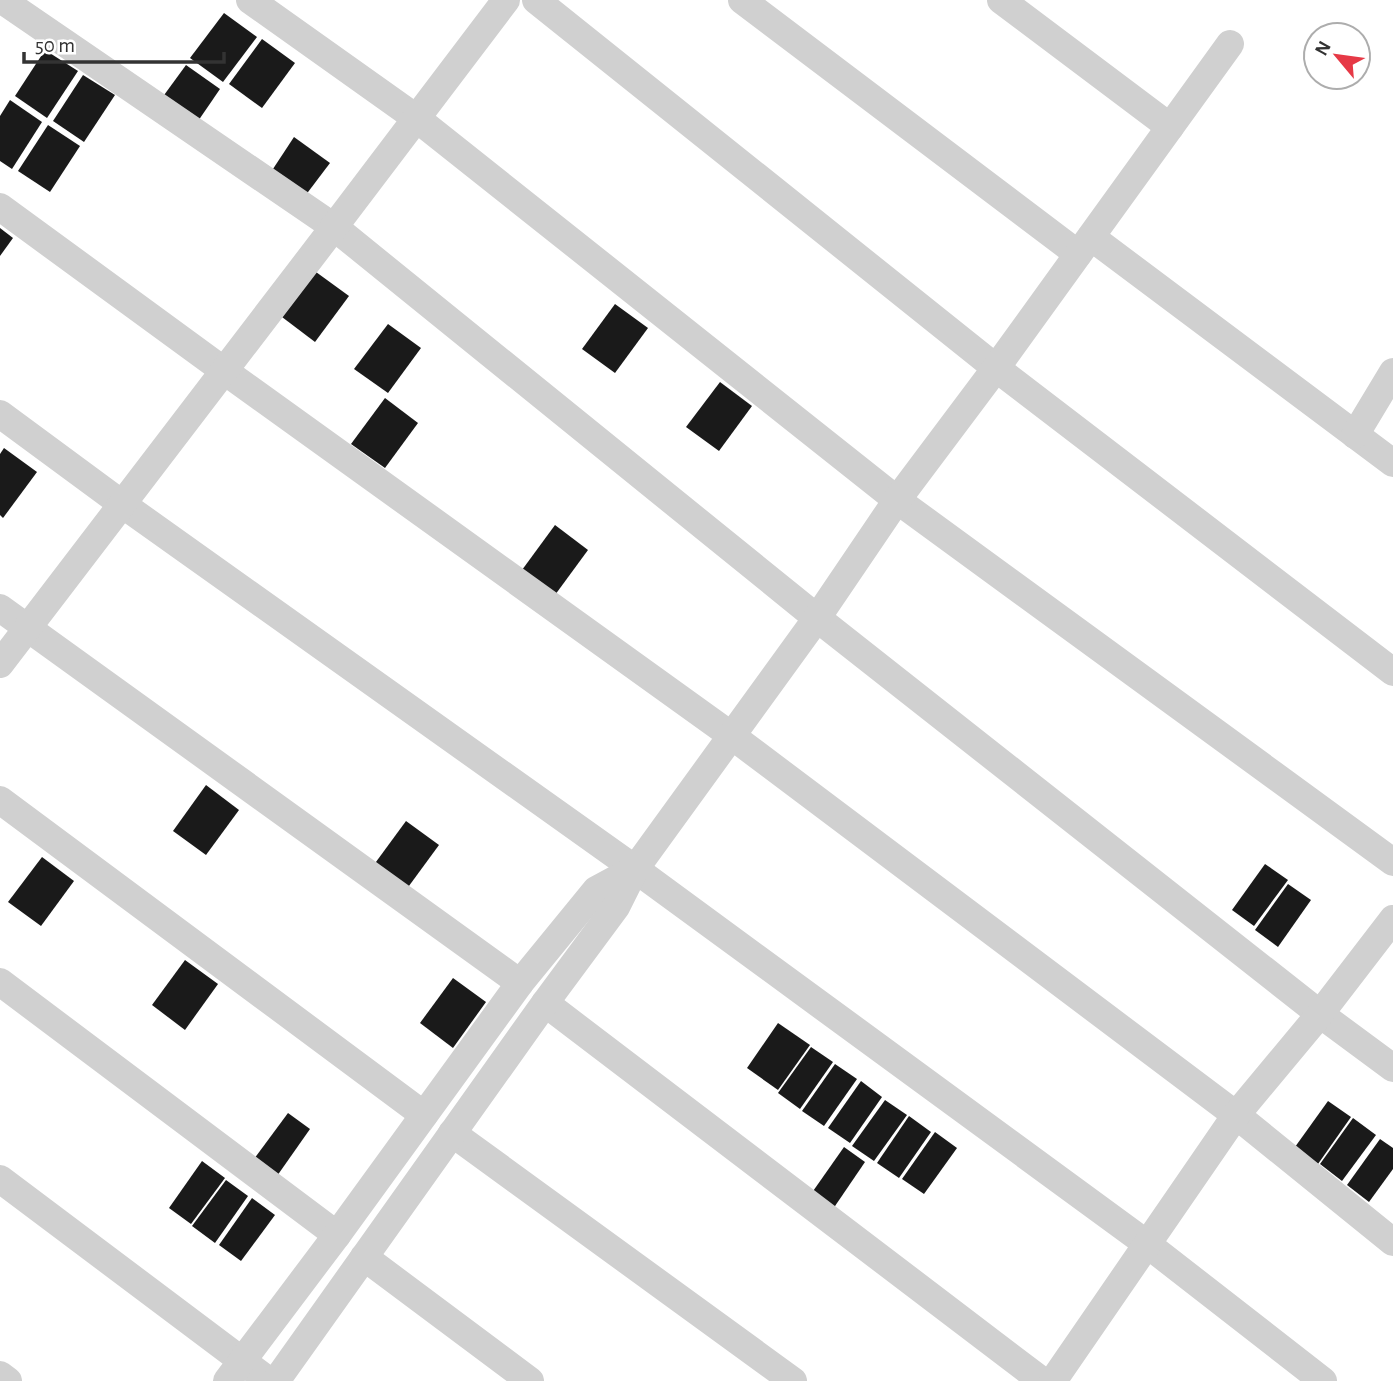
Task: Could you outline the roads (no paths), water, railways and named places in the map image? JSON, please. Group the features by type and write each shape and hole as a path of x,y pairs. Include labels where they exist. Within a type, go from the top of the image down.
{"street":[{"path":"2,0 334,227 817,618 1393,1068"},
{"path":"250,0 416,118 897,500 1393,862"},
{"path":"0,664 506,0"},
{"path":"536,0 996,368 1393,672"},
{"path":"742,0 1393,463"},
{"path":"1001,0 1170,127"},
{"path":"276,1381 616,907 635,869 817,618 897,500 996,368 1230,44"},
{"path":"0,207 732,736 1236,1115 1393,1242"},
{"path":"1355,435 1393,372"},
{"path":"0,414 635,869 1147,1244 1322,1381"},
{"path":"0,608 520,983"},
{"path":"0,800 424,1115"},
{"path":"234,1371 337,1236 520,983 596,890 635,869"},
{"path":"1053,1381 1236,1115 1393,919"},
{"path":"0,982 337,1236"},
{"path":"545,1003 1042,1381"},
{"path":"452,1133 793,1381"},
{"path":"0,1179 234,1371 269,1381"},
{"path":"364,1257 530,1381"},
{"path":"0,1375 8,1381"}]}
